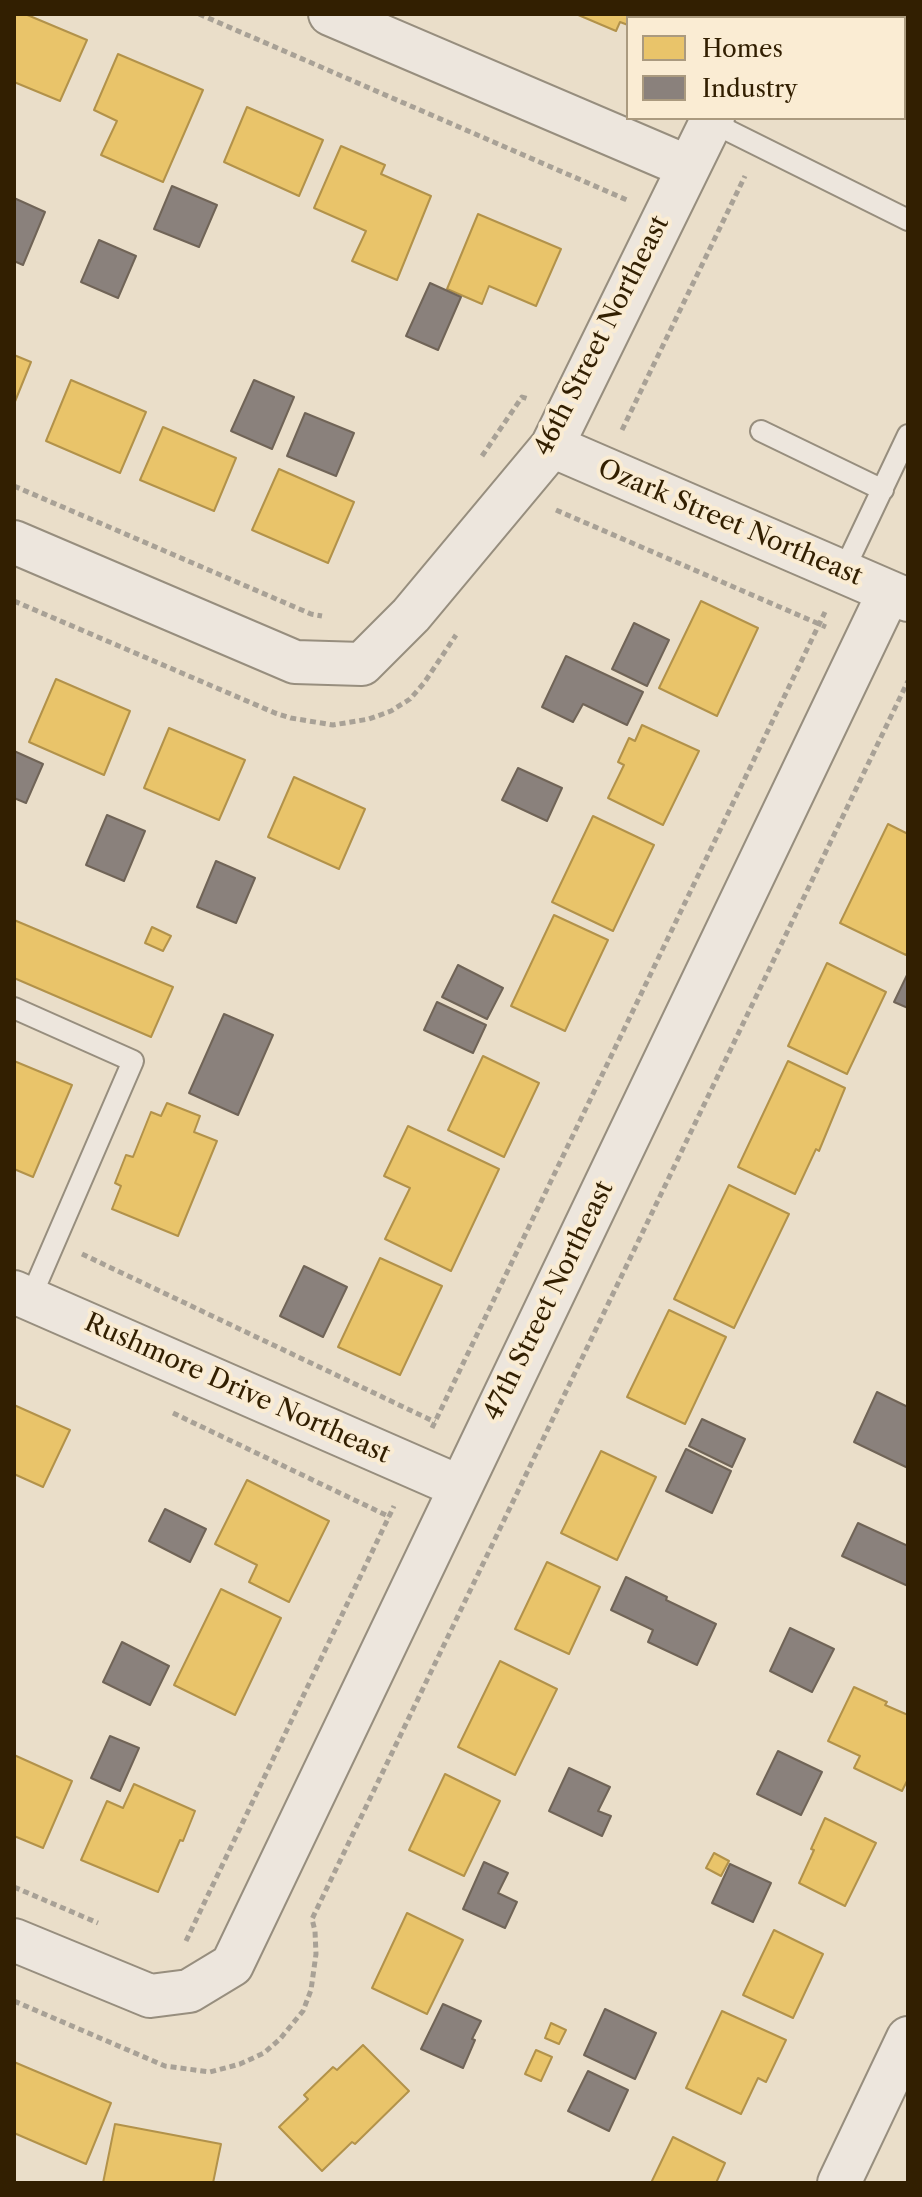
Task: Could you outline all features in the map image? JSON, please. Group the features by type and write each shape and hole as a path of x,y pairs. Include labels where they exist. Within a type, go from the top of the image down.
{"street":[{"path":"330,14 688,167"},
{"name":"46th Street Northeast","path":"14,542 295,662 362,664 411,615 552,446 712,120"},
{"name":"Ozark Street Northeast","path":"552,446 898,596"},
{"name":"47th Street Northeast","path":"14,1940 150,1996 189,1991 232,1965 460,1487 898,596"},
{"name":"Rushmore Drive Northeast","path":"22,1295 460,1487"},
{"path":"839,2183 908,2038"}],"lane":[{"path":"712,120 908,220"},
{"path":"761,431 883,490"},
{"path":"843,572 908,435"},
{"path":"14,1008 133,1061 56,1241 22,1295"}],"path":[{"path":"199,14 632,202"},
{"path":"617,441 759,146"},
{"path":"475,465 522,397"},
{"path":"14,486 324,617"},
{"path":"553,509 834,630"},
{"path":"430,1433 826,611"},
{"path":"56,1241 435,1422"},
{"path":"166,1410 390,1517"},
{"path":"185,1943 399,1496"}],"building: Homes":[{"path":"14,14 25,14 87,40 60,101 14,82"},
{"path":"576,14 666,14 626,16 626,24 620,22 616,31"},
{"path":"118,54 203,90 163,182 101,155 117,121 94,110"},
{"path":"247,107 323,140 299,196 224,162"},
{"path":"341,146 385,165 381,174 431,196 397,280 352,261 366,231 314,208"},
{"path":"478,214 561,249 536,306 489,286 482,304 447,289"},
{"path":"14,355 31,362 14,404"},
{"path":"71,380 146,412 120,473 46,441"},
{"path":"163,427 236,458 214,511 140,480"},
{"path":"279,469 354,502 328,563 252,530"},
{"path":"701,601 758,628 717,716 659,688"},
{"path":"56,679 130,711 104,775 29,742"},
{"path":"642,725 699,751 663,825 608,798 624,765 618,762 629,738 635,741"},
{"path":"169,728 245,760 219,820 144,788"},
{"path":"294,777 365,809 339,869 268,837"},
{"path":"593,816 654,845 613,931 552,902"},
{"path":"888,824 908,834 906,955 840,923"},
{"path":"554,915 608,940 565,1031 511,1006"},
{"path":"14,920 173,987 151,1037 14,978"},
{"path":"152,927 171,936 163,951 145,943"},
{"path":"827,963 886,992 847,1074 788,1046"},
{"path":"483,1056 539,1083 504,1157 448,1130"},
{"path":"14,1061 72,1085 33,1177 14,1169"},
{"path":"788,1061 845,1088 819,1151 816,1149 795,1194 738,1167"},
{"path":"167,1103 200,1116 194,1132 217,1141 178,1236 112,1209 121,1186 115,1183 126,1155 133,1157 151,1112 161,1116"},
{"path":"408,1126 499,1169 451,1271 385,1239 410,1188 384,1176"},
{"path":"729,1185 789,1214 734,1328 674,1299"},
{"path":"380,1258 442,1286 400,1375 338,1347"},
{"path":"669,1310 726,1337 685,1424 627,1397"},
{"path":"14,1405 70,1430 43,1487 14,1474"},
{"path":"601,1451 656,1477 617,1560 561,1533"},
{"path":"247,1480 329,1521 289,1602 249,1582 257,1565 215,1544"},
{"path":"547,1562 600,1587 569,1654 515,1629"},
{"path":"221,1589 281,1618 235,1715 174,1685"},
{"path":"500,1661 557,1689 515,1775 458,1747"},
{"path":"854,1687 908,1715 908,1779 902,1791 854,1768 860,1756 828,1741"},
{"path":"14,1755 72,1781 43,1848 14,1836"},
{"path":"445,1774 500,1801 464,1876 409,1850"},
{"path":"134,1784 195,1811 158,1892 81,1860 107,1801 123,1808"},
{"path":"825,1818 876,1843 845,1906 799,1883"},
{"path":"714,1853 729,1861 721,1876 706,1868"},
{"path":"407,1913 463,1940 427,2014 372,1988"},
{"path":"774,1930 823,1954 793,2018 743,1995"},
{"path":"722,2011 786,2040 766,2082 758,2078 741,2114 686,2088"},
{"path":"551,2023 566,2030 559,2044 545,2038"},
{"path":"363,2045 409,2091 355,2144 352,2142 322,2171 279,2127 308,2099 304,2095 333,2067 337,2070"},
{"path":"536,2050 552,2057 541,2081 525,2074"},
{"path":"14,2062 111,2103 86,2164 14,2133"},
{"path":"115,2124 221,2144 213,2183 103,2183"},
{"path":"673,2137 725,2163 716,2183 651,2183"}],"building: Industry":[{"path":"172,186 217,205 199,247 154,229"},
{"path":"14,198 45,212 23,265 14,261"},
{"path":"99,240 136,256 118,298 81,282"},
{"path":"430,283 461,297 438,350 406,336"},
{"path":"254,380 294,397 272,449 231,431"},
{"path":"305,413 354,433 336,476 287,456"},
{"path":"634,623 669,640 647,686 612,669"},
{"path":"566,656 643,692 627,725 583,704 573,722 542,707"},
{"path":"14,751 43,764 26,803 14,798"},
{"path":"518,768 562,788 547,821 502,800"},
{"path":"107,815 145,831 124,881 86,865"},
{"path":"216,861 255,878 236,923 197,907"},
{"path":"458,965 503,988 487,1019 442,997"},
{"path":"908,973 908,1008 894,1002"},
{"path":"437,1002 486,1025 473,1053 424,1030"},
{"path":"224,1014 273,1035 238,1115 189,1093"},
{"path":"304,1266 347,1287 323,1337 280,1316"},
{"path":"877,1392 908,1407 908,1468 854,1442"},
{"path":"702,1419 745,1439 732,1467 689,1446"},
{"path":"686,1449 731,1471 712,1513 666,1491"},
{"path":"165,1509 206,1529 190,1562 149,1541"},
{"path":"858,1523 908,1546 908,1586 842,1556"},
{"path":"626,1577 716,1624 697,1665 648,1642 653,1630 611,1610"},
{"path":"790,1628 834,1649 812,1692 770,1671"},
{"path":"122,1642 169,1666 150,1705 103,1682"},
{"path":"110,1736 139,1748 120,1791 91,1778"},
{"path":"778,1751 822,1772 801,1815 757,1794"},
{"path":"569,1768 610,1787 598,1811 611,1816 602,1836 549,1811"},
{"path":"484,1862 508,1873 498,1893 517,1902 505,1928 463,1909"},
{"path":"730,1864 771,1883 753,1922 712,1903"},
{"path":"443,2004 481,2021 463,2068 421,2049"},
{"path":"605,2009 656,2033 635,2079 584,2055"},
{"path":"588,2071 628,2090 609,2131 568,2111"}]}
